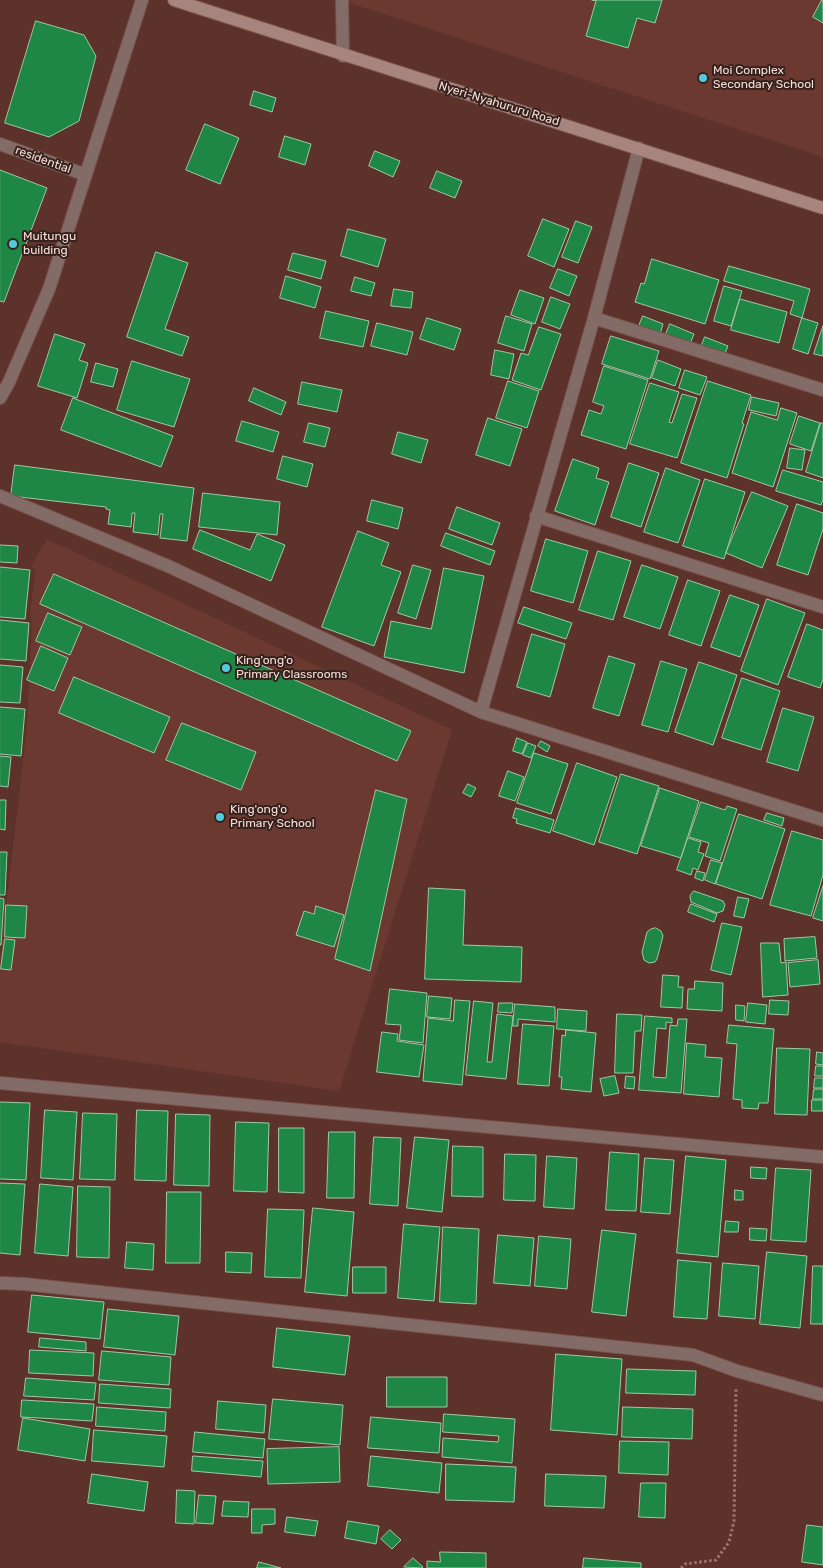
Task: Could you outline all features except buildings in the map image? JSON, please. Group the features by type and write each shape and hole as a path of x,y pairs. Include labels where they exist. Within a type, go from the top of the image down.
{"main road":[{"name":"Nyeri-Nyahururu Road","path":"174,0 343,56 639,148 823,208"}],"street":[{"path":"0,398 10,382 49,288 142,0"},
{"path":"342,0 343,56"},
{"name":"residential","path":"0,144 86,175"},
{"path":"481,712 594,318 639,148"},
{"path":"594,318 823,390"},
{"path":"0,496 168,566 481,712 823,820"},
{"path":"536,516 823,607"},
{"path":"0,1083 823,1158"},
{"path":"0,1283 693,1355 737,1371 823,1395"}],"path":[{"path":"680,1568 685,1564 716,1560 729,1542 734,1521 737,1371"}],"shaded area":[{"name":"Moi Complex Secondary School","path":"341,0 823,0 823,157"},
{"name":"King'ong'o Primary School","path":"47,539 452,730 339,1091 0,1042 0,959 27,727 32,623 30,612 36,570 30,568"}],"place":[{"name":"Moi Complex Secondary School","path":"703,78"},
{"name":"Muitungu building","path":"13,244"},
{"name":"King'ong'o Primary Classrooms","path":"226,668"},
{"name":"King'ong'o Primary School","path":"220,817"}]}
